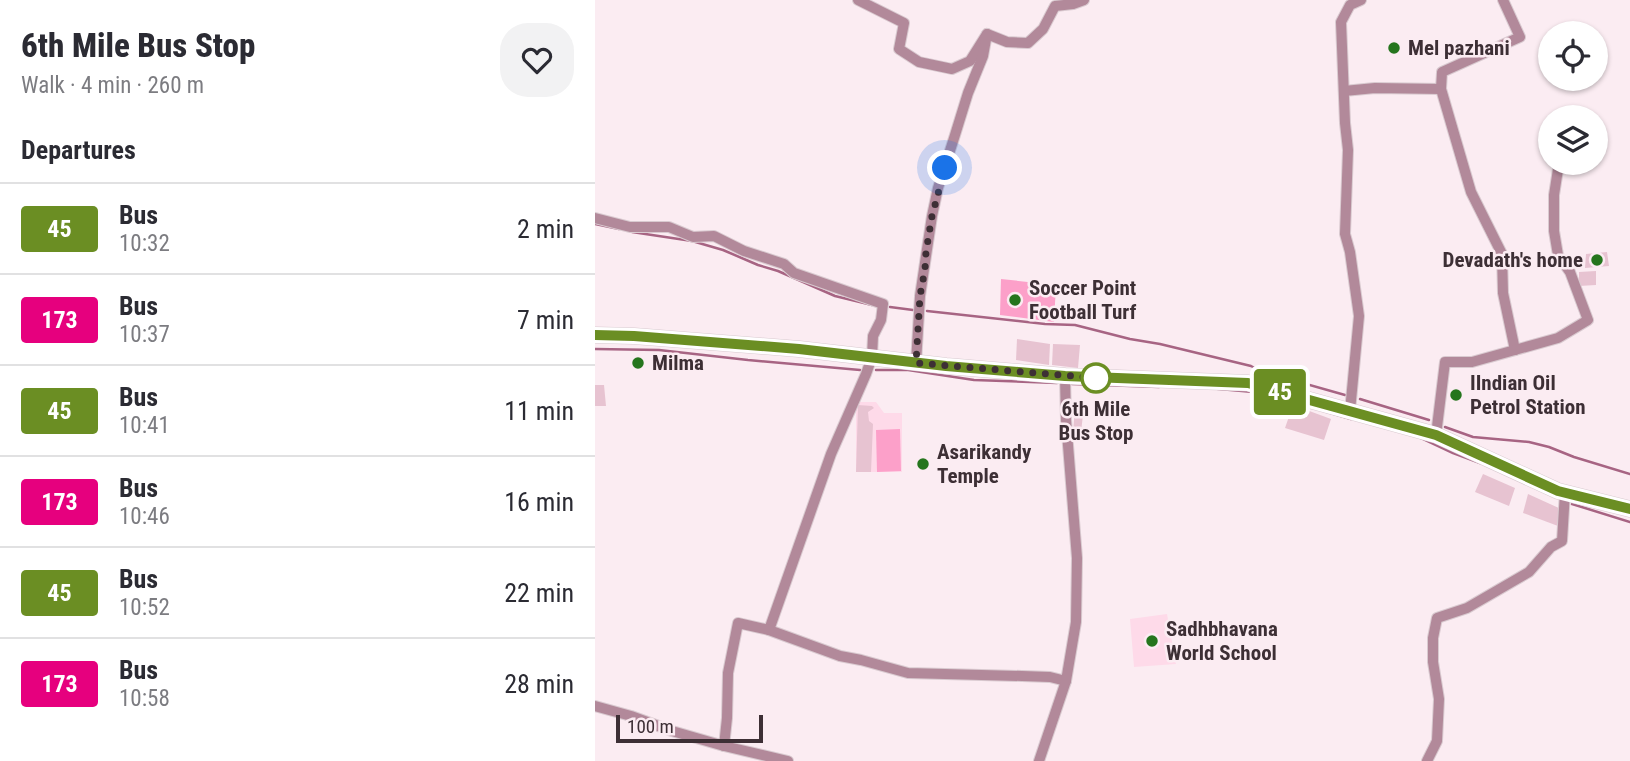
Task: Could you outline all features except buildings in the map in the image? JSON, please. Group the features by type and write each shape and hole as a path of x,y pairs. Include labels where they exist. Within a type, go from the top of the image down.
{"main road":[{"path":"595,335 799,349 916,363 1065,376 1248,383 1436,435 1565,492 1630,509"}],"street":[{"path":"858,0 904,23 899,49 919,62 952,69 969,61 987,34"},
{"path":"987,34 1007,42 1028,43 1043,29 1055,6 1073,5 1084,0"},
{"path":"1350,411 1359,316 1352,260 1345,234 1348,150 1342,22 1350,5 1361,0"},
{"path":"1503,0 1520,37 1442,72 1441,89 1471,192 1502,254 1503,293 1515,350"},
{"path":"916,363 920,296 932,216 958,124 983,56 987,34"},
{"path":"1344,91 1375,88 1441,89"},
{"path":"1436,435 1445,362 1472,362 1558,338 1588,320 1570,272 1558,255 1554,231 1558,175"},
{"path":"595,218 630,227 669,227 693,237 714,236 744,251 784,264 794,273 883,304 881,320 873,336 872,357 831,454 769,630"},
{"path":"1039,761 1066,681 1076,622 1077,558 1065,376"},
{"path":"1427,761 1437,741 1439,699 1433,662 1433,638 1437,618 1467,608 1529,572 1551,547 1562,541 1565,492"},
{"path":"724,746 728,673 739,623 769,630 840,656 908,673 1050,677 1066,681"},
{"path":"595,706 724,746 787,761"}],"shaded area":[{"path":"1001,279 1056,285 1054,322 1000,315"},
{"path":"856,402 876,402 884,413 902,413 902,472 856,472"},
{"path":"900,429 901,471 877,472 876,430"},
{"name":"Sadhbhavana World School","path":"1167,614 1176,664 1134,667 1130,619"}],"waterway":[{"path":"595,224 619,229"},
{"path":"632,232 692,241 723,250 835,296 872,305"},
{"path":"890,307 913,310"},
{"path":"927,311 1075,325 1251,366 1260,371 1345,395"},
{"path":"595,349 659,350 860,370"},
{"path":"876,370 908,370 974,380 1057,383"},
{"path":"1072,384 1159,387"},
{"path":"1208,388 1253,392 1274,397"},
{"path":"1360,399 1429,420"},
{"path":"1324,411 1351,419"},
{"path":"1445,427 1473,437 1529,442 1549,447 1630,474"},
{"path":"1419,437 1480,463"},
{"path":"1572,504 1630,522"}],"bus line":[{"name":"45","path":"595,335 799,349 1065,376 1248,383 1436,435 1558,491 1630,509"}],"place":[{"name":"Mel pazhani","path":"1394,48"},
{"name":"Devadath's home","path":"1597,260"},
{"name":"Soccer Point Football Turf","path":"1015,300"},
{"name":"Milma","path":"638,363"},
{"name":"6th Mile Bus Stop","path":"1096,378"},
{"name":"IIndian Oil Petrol Station","path":"1456,395"},
{"name":"Asarikandy Temple","path":"923,464"},
{"name":"Sadhbhavana World School","path":"1152,641"}],"route":[{"path":"945,168 926,252 916,363 1096,378"}]}
